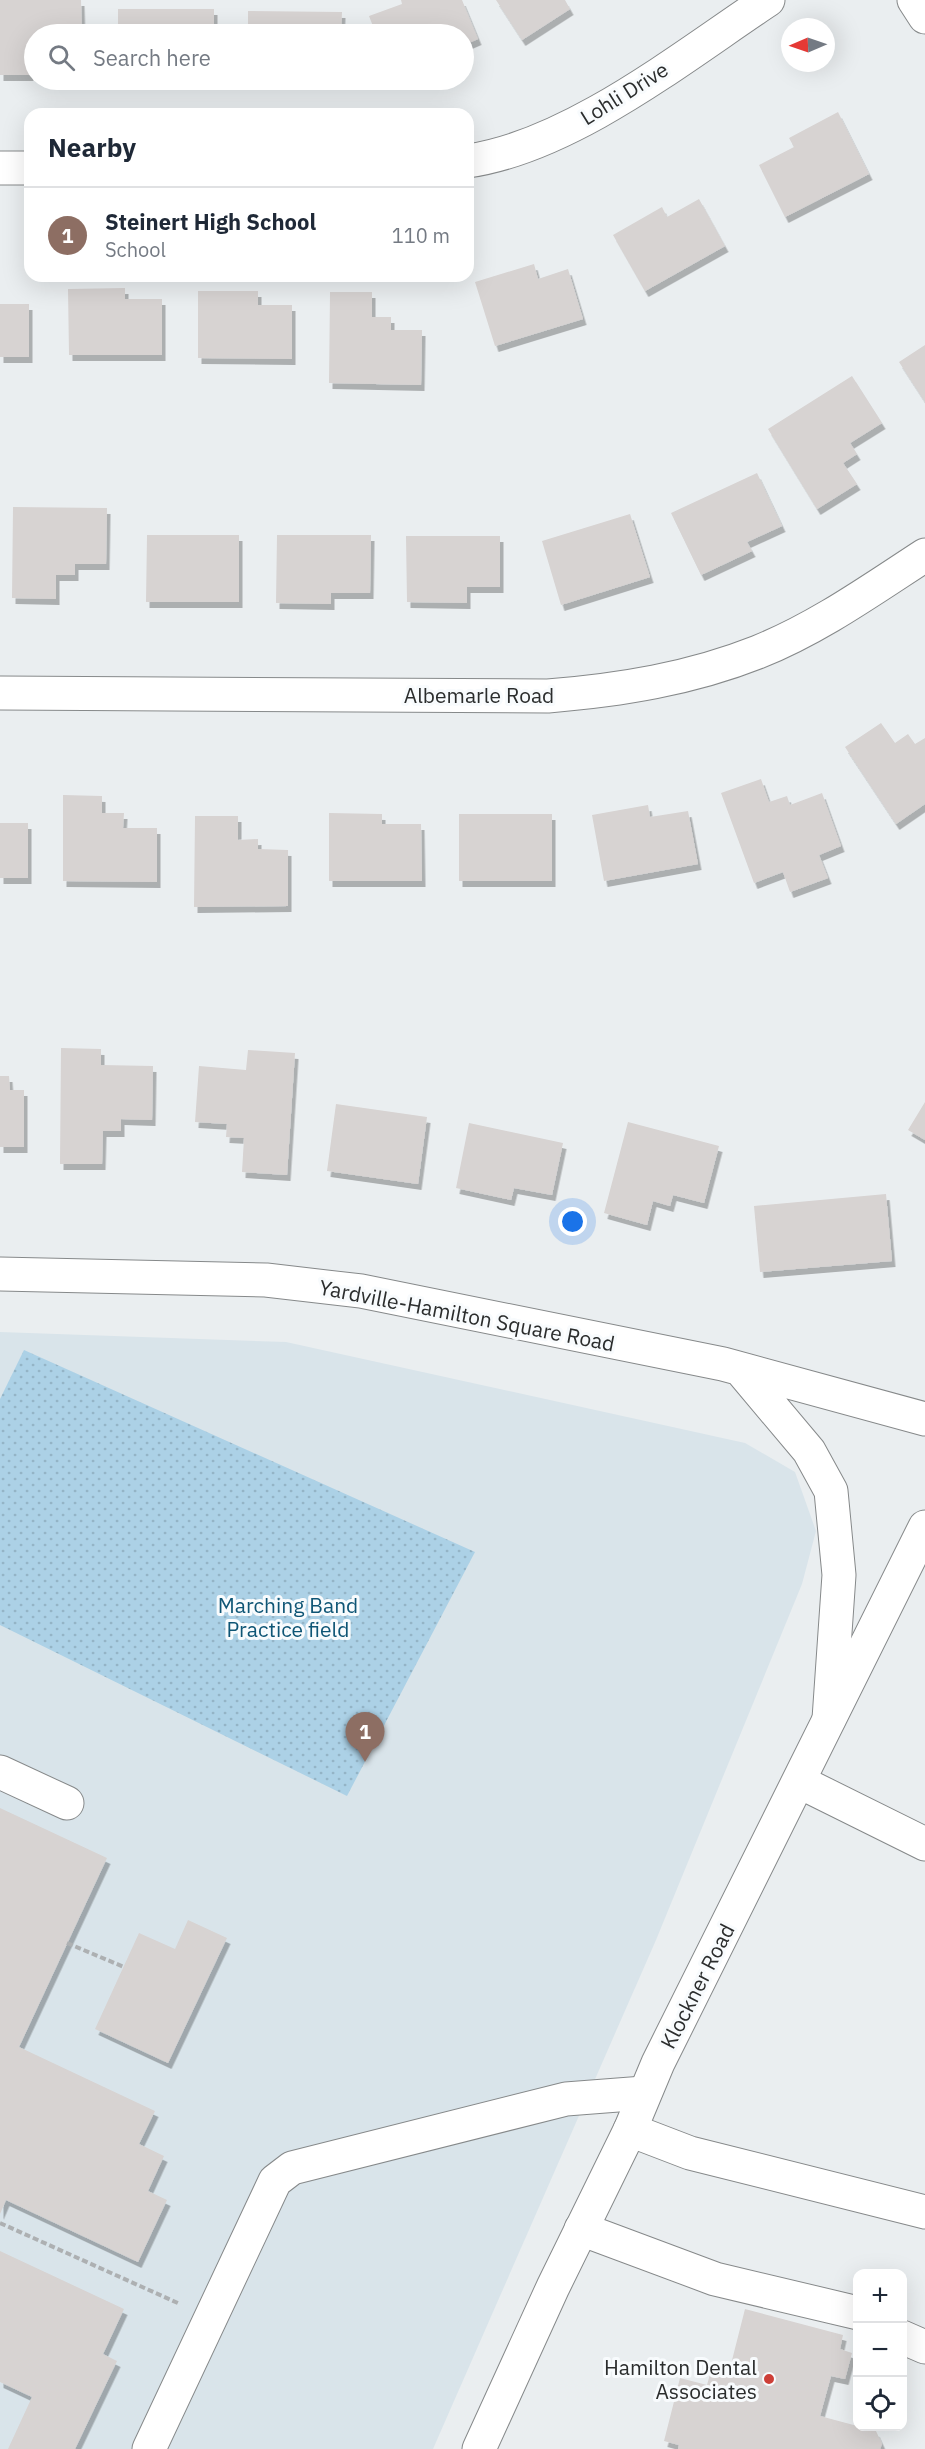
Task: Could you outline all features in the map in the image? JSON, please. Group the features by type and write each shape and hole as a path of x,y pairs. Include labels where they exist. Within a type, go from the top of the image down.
{"street":[{"name":"Lohli Drive","path":"474,159 530,145 577,124 768,0"},
{"path":"914,0 925,17"},
{"path":"0,168 24,168"},
{"name":"Albemarle Road","path":"0,693 548,696 620,690 691,675 759,651 833,615 925,555"},
{"name":"Yardville-Hamilton Square Road","path":"0,1274 266,1280 361,1291 740,1369 925,1419"},
{"path":"740,1369 809,1451 831,1491 839,1575 829,1723"},
{"name":"Klockner Road","path":"479,2449 630,2130 644,2093 925,1527"},
{"path":"0,1772 67,1803"},
{"path":"800,1782 925,1844"},
{"path":"149,2449 275,2181 292,2168 566,2099 644,2093"},
{"path":"630,2130 690,2153 925,2212"},
{"path":"582,2229 715,2279 853,2312"},
{"path":"907,2339 925,2347"}],"path":[{"path":"67,1943 124,1967"},
{"path":"0,2223 186,2307"}],"shaded area":[{"path":"0,1332 286,1342 745,1443 795,1472 816,1531 802,1584 656,1940 433,2449 0,2449"}],"green space":[{"name":"Marching Band Practice field","path":"24,1350 475,1552 347,1796 0,1625 0,1399"}],"building":[{"path":"0,0 81,0 82,24 24,24 24,75 0,75"},
{"path":"401,0 462,0 472,24 372,24 369,16 402,4"},
{"path":"496,0 565,0 570,9 522,40"},
{"path":"118,9 214,9 214,24 118,24"},
{"path":"248,11 342,12 341,24 248,24"},
{"path":"474,29 478,39 474,41"},
{"path":"838,112 869,174 785,217 759,165 794,147 789,138"},
{"path":"699,199 725,246 645,291 613,235 662,207 667,217"},
{"path":"534,264 538,279 568,269 583,319 495,346 475,282"},
{"path":"125,288 125,299 162,299 162,355 69,355 68,289"},
{"path":"198,291 258,291 258,305 292,305 292,359 198,358"},
{"path":"330,292 372,292 372,317 391,317 391,330 422,330 421,385 329,383"},
{"path":"0,304 29,304 29,357 0,357"},
{"path":"925,345 925,402 899,362"},
{"path":"852,376 882,423 850,443 857,454 843,463 857,484 817,509 768,429"},
{"path":"757,473 782,526 747,542 752,551 701,575 671,513"},
{"path":"13,507 107,508 106,564 75,564 75,575 56,575 56,599 12,598"},
{"path":"630,514 650,577 561,605 542,541"},
{"path":"147,535 239,535 239,602 146,602"},
{"path":"277,535 371,535 370,593 331,593 331,604 276,603"},
{"path":"406,536 500,536 500,587 467,587 467,603 407,602"},
{"path":"881,723 895,743 908,734 915,744 925,738 925,804 896,824 845,747"},
{"path":"761,779 769,802 787,796 790,805 822,793 841,846 819,855 828,878 790,892 783,872 754,883 721,793"},
{"path":"63,795 102,796 102,813 124,813 123,828 157,828 157,882 63,881"},
{"path":"648,805 650,817 688,811 698,864 604,881 592,815"},
{"path":"329,813 382,814 382,824 421,824 422,881 329,881"},
{"path":"459,814 552,814 552,881 459,881"},
{"path":"195,816 238,816 238,840 258,839 258,849 288,850 288,906 194,907"},
{"path":"0,823 28,823 28,878 0,878"},
{"path":"61,1048 101,1049 101,1065 153,1066 152,1120 121,1119 121,1131 103,1131 102,1164 60,1164"},
{"path":"248,1050 295,1053 287,1175 242,1172 244,1138 226,1137 227,1124 195,1122 199,1066 246,1070"},
{"path":"0,1076 9,1076 10,1090 24,1090 24,1147 0,1147"},
{"path":"925,1102 925,1140 908,1130"},
{"path":"336,1104 427,1117 418,1184 327,1171"},
{"path":"628,1122 719,1146 704,1203 673,1195 670,1206 653,1201 647,1225 604,1213"},
{"path":"469,1123 563,1143 552,1195 514,1188 511,1200 456,1188"},
{"path":"886,1194 892,1261 760,1272 754,1206"},
{"path":"0,1808 107,1858 19,2047 155,2111 139,2144 164,2156 148,2191 167,2200 138,2262 6,2200 0,2214"},
{"path":"188,1920 227,1938 168,2063 95,2029 139,1933 175,1949"},
{"path":"0,2251 124,2309 103,2354 117,2361 75,2449 8,2449 32,2397 0,2382"},
{"name":"Hamilton Dental Associates","path":"745,2309 843,2335 840,2349 852,2353 845,2379 831,2376 820,2416 853,2425 853,2431 876,2431 882,2444 880,2449 678,2449 679,2445 664,2441 680,2378 707,2385 712,2367 729,2372"}],"place":[{"name":"Steinert High School","path":"365,1762"},
{"name":"Hamilton Dental Associates","path":"769,2379"}]}
